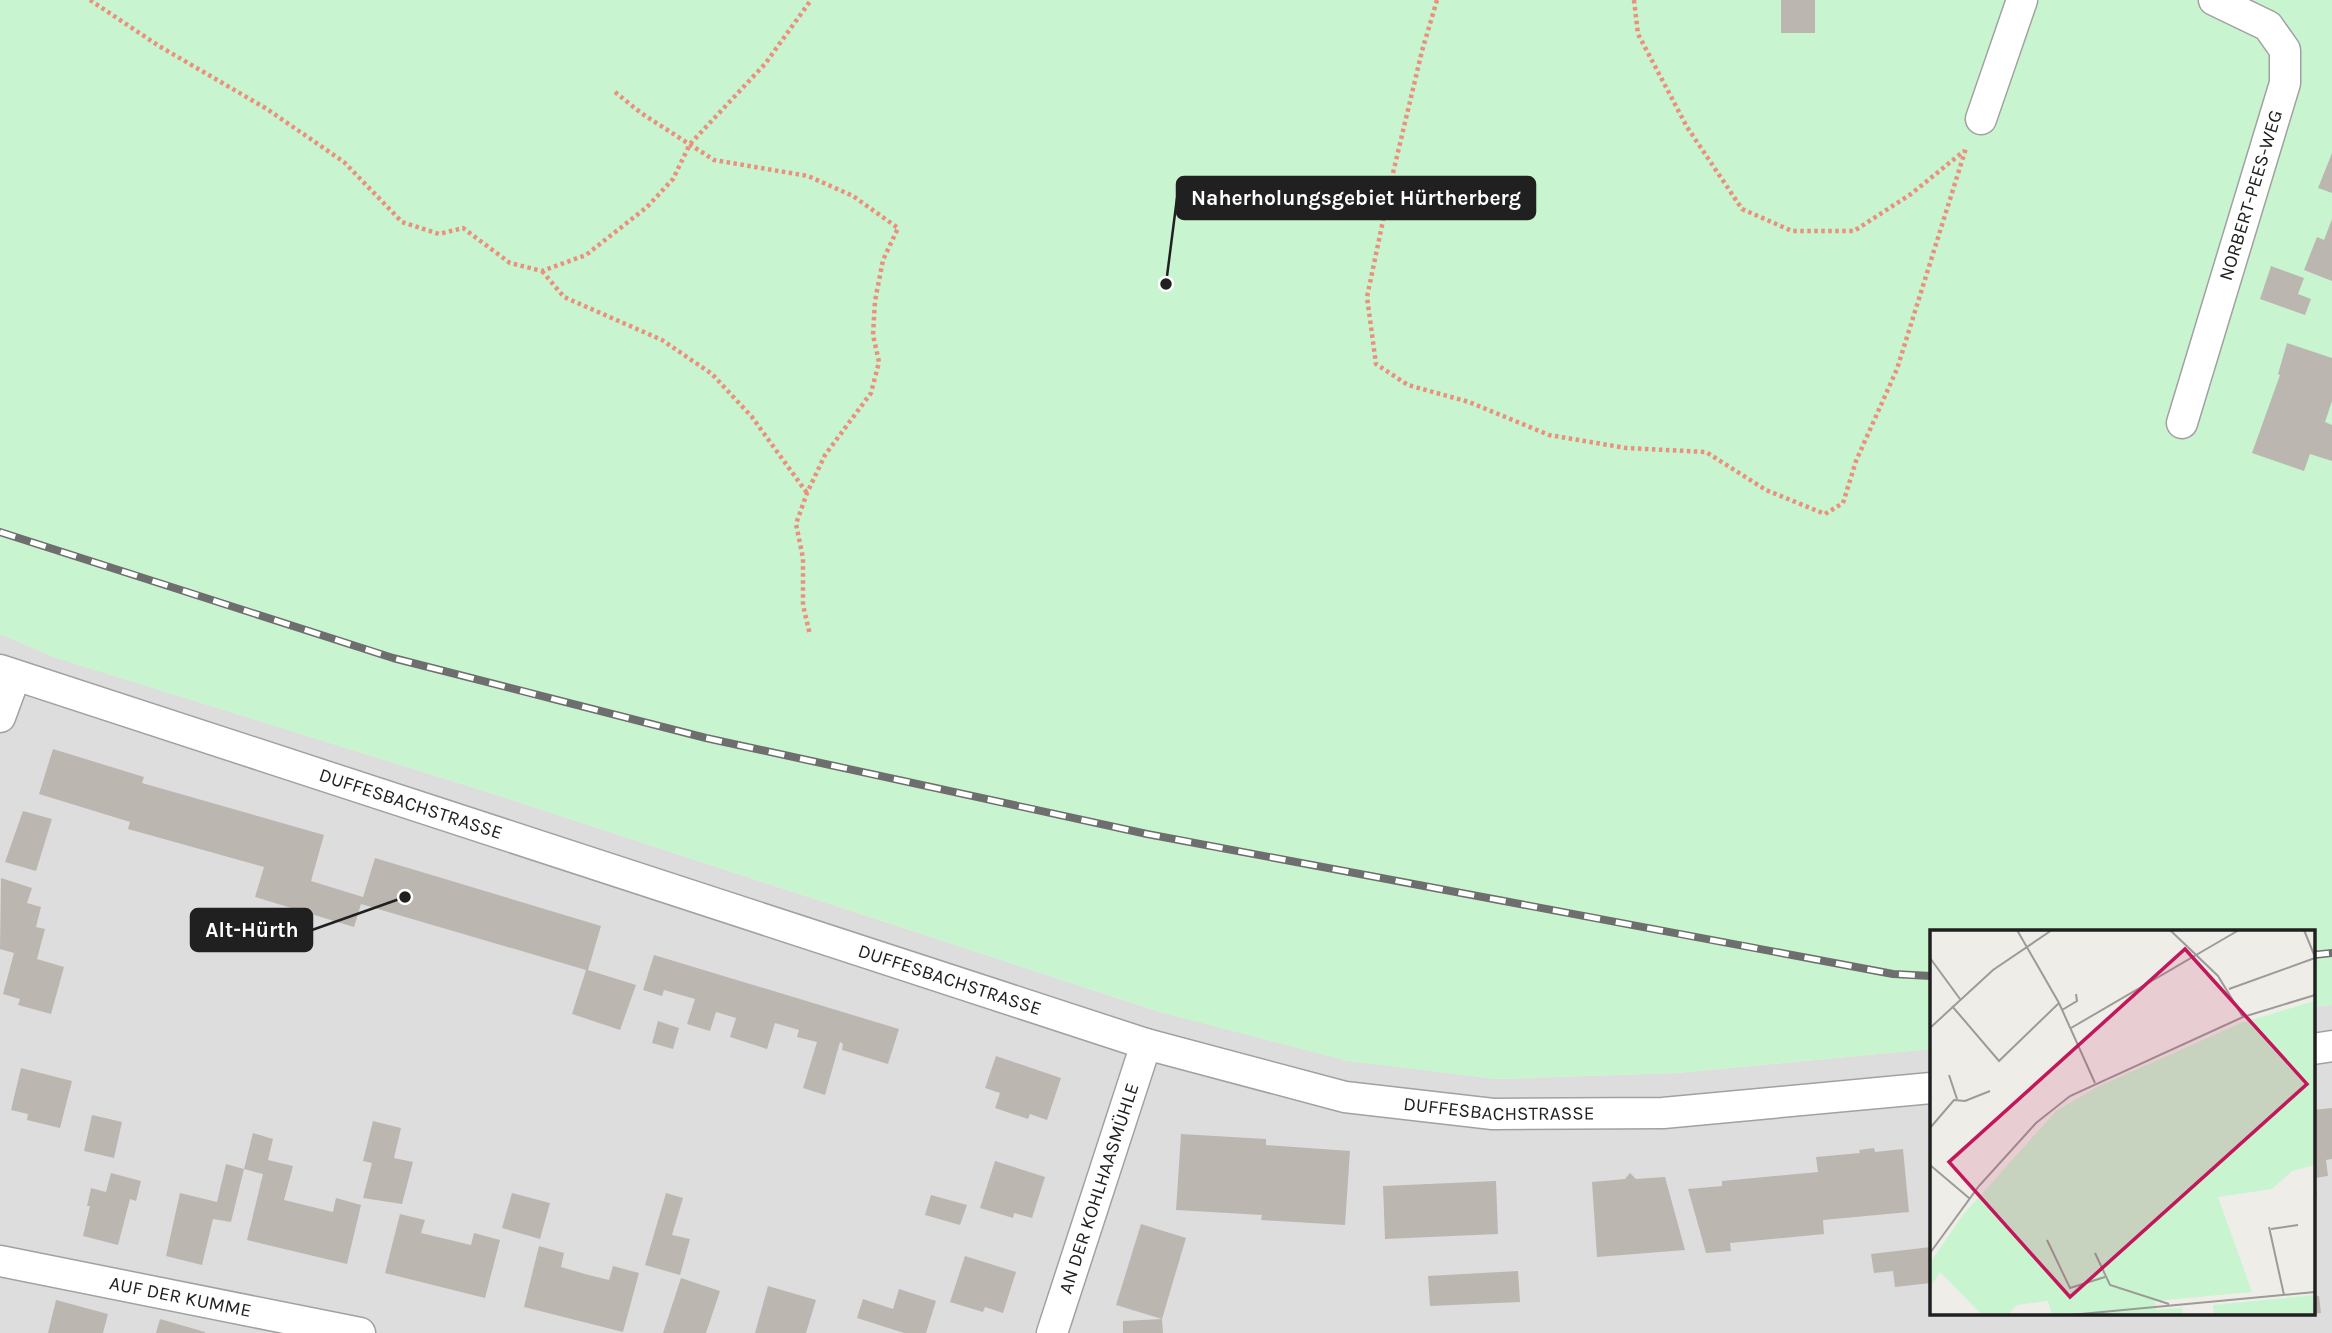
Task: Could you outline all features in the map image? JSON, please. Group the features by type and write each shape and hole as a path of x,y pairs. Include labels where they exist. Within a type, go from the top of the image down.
{"street":[{"path":"1982,119 2022,0"},
{"name":"NORBERT-PEES-WEG","path":"2182,423 2285,83 2285,50 2268,26 2214,0"},
{"path":"0,717 7,673"},
{"name":"DUFFESBACHSTRASSE","path":"7,673 1146,1044 1345,1097 1493,1114 1663,1113 1930,1088"},
{"name":"AN DER KOHLHAASMÜHLE","path":"1052,1333 1146,1044"},
{"path":"2314,1049 2332,1046"},
{"name":"AUF DER KUMME","path":"0,1261 360,1333"}],"path":[{"path":"90,0 159,46 267,109 344,162 402,222 439,234 463,228 510,263 542,271 586,255 647,208 673,178 690,144 765,64 811,0"},
{"path":"1437,0 1396,159 1367,297 1376,364 1408,385 1469,402 1549,435 1626,447 1706,452 1766,490 1825,514 1843,503 1856,461 1897,369 1965,150 1982,119"},
{"path":"1634,0 1638,34 1687,127 1742,209 1792,231 1854,231 1911,194 1965,150"},
{"path":"615,92 641,113 714,160 808,176 853,196 898,228 883,260 875,301 873,335 879,362 872,393 825,456 796,524 803,558 803,605 810,635"},
{"path":"542,271 565,298 662,340 712,374 752,417 807,493"}],"shaded area":[{"path":"0,634 57,658 481,790 1160,1012 1347,1060 1497,1079 1677,1073 1930,1049 1930,1316 2314,1316 2314,1007 2332,1005 2332,1333 0,1333"}],"green space":[{"path":"0,0 2332,0 2332,1005 2314,1007 2314,930 1930,930 1930,1049 1677,1073 1497,1079 1347,1061 1160,1012 481,790 56,658 0,634"}],"building":[{"path":"1781,0 1815,0 1815,33 1781,33"},
{"path":"2332,153 2332,193 2318,188"},
{"path":"2332,219 2332,281 2304,270 2317,237 2324,240"},
{"path":"2271,266 2304,278 2298,294 2311,299 2305,315 2260,299"},
{"path":"2287,343 2332,358 2332,401 2325,422 2332,425 2332,461 2310,454 2304,471 2252,453 2280,375 2278,374"},
{"path":"53,749 144,777 142,783 324,835 311,881 363,897 375,858 601,926 588,970 636,985 620,1030 572,1014 586,970 361,904 354,927 255,897 264,867 128,829 130,822 39,794"},
{"path":"23,811 52,819 36,871 5,862"},
{"path":"1,878 32,888 27,903 41,907 36,927 45,929 37,959 64,967 51,1014 18,1005 20,999 3,994 14,953 0,949"},
{"path":"654,955 899,1029 888,1064 842,1050 843,1044 840,1042 825,1095 803,1088 817,1042 797,1037 799,1030 775,1023 767,1049 730,1037 736,1018 716,1012 710,1031 687,1024 695,999 664,990 662,996 643,990"},
{"path":"658,1021 679,1028 673,1049 652,1043"},
{"path":"996,1056 1061,1078 1047,1120 1030,1114 1028,1119 995,1108 1000,1093 985,1088"},
{"path":"21,1068 72,1081 60,1128 27,1120 28,1114 11,1110"},
{"path":"2332,1108 2332,1159 2326,1160 2328,1176 2315,1178 2317,1197 2314,1198 2314,1110"},
{"path":"92,1115 122,1122 114,1158 84,1151"},
{"path":"373,1121 401,1128 394,1158 413,1162 402,1204 363,1198 372,1163 363,1161"},
{"path":"253,1133 273,1139 268,1160 293,1166 284,1200 333,1212 336,1198 361,1205 347,1264 247,1240 263,1174 244,1169"},
{"path":"1181,1134 1266,1139 1266,1145 1350,1151 1345,1225 1261,1220 1262,1215 1176,1210"},
{"path":"1874,1148 1875,1152 1903,1149 1909,1212 1823,1220 1824,1234 1730,1243 1731,1251 1706,1253 1688,1189 1722,1186 1722,1181 1818,1172 1816,1157 1860,1153 1859,1150"},
{"path":"995,1161 1045,1177 1032,1218 1014,1213 1013,1218 980,1208"},
{"path":"226,1164 244,1169 231,1222 213,1219 202,1265 166,1256 180,1193 217,1202"},
{"path":"111,1173 141,1181 136,1201 130,1199 118,1245 83,1236 91,1188 106,1192"},
{"path":"1630,1173 1636,1179 1665,1177 1685,1250 1597,1257 1592,1182 1625,1179"},
{"path":"1496,1181 1498,1234 1385,1239 1383,1186"},
{"path":"512,1193 550,1203 540,1239 502,1228"},
{"path":"666,1193 683,1198 672,1235 690,1239 680,1275 645,1265"},
{"path":"931,1195 967,1205 960,1225 925,1215"},
{"path":"400,1214 425,1220 421,1233 471,1245 474,1233 500,1240 485,1298 385,1273"},
{"path":"1141,1224 1186,1238 1162,1319 1116,1305"},
{"path":"539,1246 564,1253 561,1267 585,1274 609,1280 613,1266 639,1273 623,1332 524,1307"},
{"path":"1930,1247 1930,1283 1895,1287 1893,1271 1874,1273 1871,1254"},
{"path":"965,1256 1016,1272 1003,1313 985,1307 983,1312 950,1302"},
{"path":"1518,1271 1520,1302 1430,1306 1428,1276"},
{"path":"681,1278 720,1291 706,1333 663,1333"},
{"path":"768,1286 816,1300 806,1333 755,1333"},
{"path":"899,1289 936,1301 926,1333 904,1333 857,1318 863,1299 893,1309"},
{"path":"2319,1296 2321,1313 2314,1314 2314,1297"},
{"path":"56,1300 108,1314 103,1333 48,1333"},
{"path":"160,1319 205,1332 205,1333 156,1333"},
{"path":"1162,1319 1163,1333 1123,1333 1123,1321"}],"railway":[{"path":"0,532 393,658 706,738 1147,834 1893,974 1930,976"},
{"path":"2314,955 2332,953"}],"place":[{"name":"Naherholungsgebiet Hürtherberg","path":"1166,284"},
{"name":"Alt-Hürth","path":"405,897"}]}
